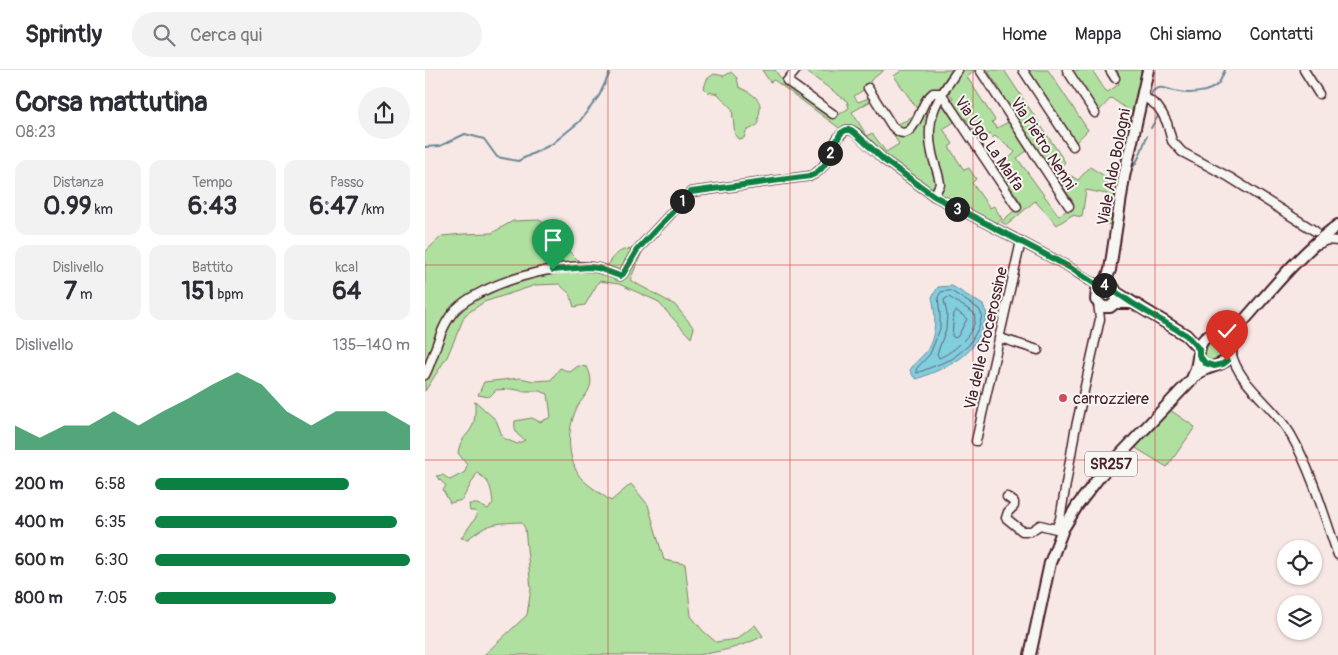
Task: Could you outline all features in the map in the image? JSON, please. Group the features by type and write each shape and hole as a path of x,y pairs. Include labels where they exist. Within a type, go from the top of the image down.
{"main road":[{"name":"Viale Aldo Bologni","path":"1101,288 1109,270 1124,177 1148,70"},
{"name":"SR257","path":"1030,655 1050,563 1063,529 1077,506 1100,476 1192,379 1202,371 1227,361 1235,332 1240,325 1305,253 1338,225"},
{"name":"Viale Aldo Bologni","path":"1109,270 1114,298"},
{"path":"1109,286 1114,298 1103,307 1098,303 1101,288 1109,286"},
{"path":"1114,298 1132,303 1186,335 1205,363 1217,366"},
{"name":"SR257","path":"1192,379 1198,368 1201,342 1212,336 1231,331 1240,325"},
{"path":"1186,335 1212,336 1226,339 1231,350"}],"street":[{"path":"797,70 787,81 833,114"},
{"path":"934,196 940,184 931,147 930,123 934,107 941,93 959,70"},
{"name":"Via Pietro Nenni","path":"980,70 1069,206"},
{"path":"1023,70 1073,146"},
{"path":"1067,70 1095,113"},
{"path":"1110,70 1115,78"},
{"path":"1304,70 1319,94"},
{"path":"868,88 892,126 896,131 902,133 909,131 917,122 927,99 933,93 941,93"},
{"name":"Via Ugo La Malfa","path":"941,93 1017,207"},
{"path":"1142,95 1157,106 1162,113 1171,139 1182,152 1229,177 1315,231"},
{"path":"425,375 448,320 455,310 471,298 524,275 553,270 588,267 598,268 620,276 637,250 691,192 810,176 818,173 823,168 837,139 846,130 851,130 884,160 934,196 1069,267 1101,288"},
{"name":"Via delle Crocerossine","path":"976,441 1021,241"},
{"path":"1305,253 1324,241 1338,241"},
{"path":"1100,319 1114,298"},
{"path":"1007,497 1014,502 1014,506 1008,512 1007,518 1022,531 1031,532 1040,525 1055,529 1060,519 1075,431 1100,319 1098,303"},
{"path":"999,338 1038,350"},
{"path":"1231,350 1239,373"},
{"path":"1217,366 1230,367 1239,373 1291,434 1336,542 1338,555"}],"green space":[{"path":"762,70 775,70 782,80 831,117 833,114 837,116 849,108 847,101 804,70 884,70 870,81 871,85 854,96 858,102 869,98 871,101 852,112 867,136 872,133 886,152 899,144 894,136 897,133 902,135 933,97 936,97 927,125 937,184 933,191 884,158 861,134 842,130 774,80 770,82"},
{"path":"902,70 955,70 940,91 918,110 894,76"},
{"path":"963,70 976,70 967,77 995,120 992,122 997,128 1012,120 996,93 1000,89 987,70 1004,70 1065,162 1059,169 1078,180 1090,167 1119,185 1112,225 1101,223 1107,194 1086,190 1082,217 1072,215 1057,225 1035,201 1007,225 1001,222 1022,204 1008,183 1003,186 996,176 1000,172 996,165 1000,162 1005,163 1015,152 995,136 992,138 989,134 980,140 966,119 960,122 949,99 952,100 953,97 947,92","holes":["1031,148 1041,164 1046,161 1074,203 1059,216 1017,158"]},
{"path":"1023,70 1048,70 1088,130 1076,142 1067,128 1063,131 1050,112 1054,108 1040,87 1036,90"},
{"path":"1067,70 1092,70 1108,92 1119,84 1116,77 1117,70 1143,70 1133,113 1111,98 1099,111 1075,75 1072,77"},
{"path":"731,72 737,78 739,87 757,98 760,105 759,123 746,131 744,138 738,139 735,135 732,109 718,94 708,92 704,88 707,79 714,74 724,76"},
{"path":"940,101 954,122 943,129 953,144 949,147 964,170 969,168 976,179 972,183 990,208 994,206 1002,219 993,226 937,195 942,185 932,147 932,127"},
{"path":"916,114 908,129 903,131 892,126 905,121"},
{"path":"539,220 549,226 551,240 562,244 582,264 608,265 622,251 630,249 642,252 630,280 675,305 694,328 691,338 657,301 619,284 599,281 585,305 574,307 570,294 559,284 536,285 484,302 465,315 447,357 425,391 425,252 442,236 492,233 513,221"},
{"path":"1215,339 1223,342 1226,350 1223,358 1215,361 1207,358 1204,350 1207,342"},
{"path":"578,366 587,367 591,382 577,408 570,430 570,452 580,477 611,501 631,484 648,505 664,560 685,564 691,616 703,631 716,642 737,639 755,625 763,636 731,649 697,655 484,655 527,615 531,589 525,528 521,522 498,524 481,530 468,539 461,538 477,516 476,511 470,511 469,504 477,504 488,509 493,503 492,493 485,479 477,473 462,500 450,503 443,490 446,486 436,476 443,475 450,480 465,472 467,465 458,453 461,442 474,423 475,401 496,420 503,438 517,444 525,440 516,432 515,421 532,418 540,422 551,417 548,394 540,391 512,389 496,390 489,397 478,395 484,382 520,378 534,381 551,380 560,368 570,372"},
{"path":"1170,410 1195,427 1167,467 1134,447"}],"water":[{"path":"952,286 983,305 987,314 982,328 977,340 963,357 917,379 910,370 930,346 935,318 932,297 938,287"}],"waterway":[{"path":"425,147 440,146 465,134 484,139 497,157 518,161 552,144 579,122 599,96 611,70"},
{"path":"1151,96 1152,92 1159,88 1188,93 1210,89 1219,83 1225,70"},
{"path":"1151,128 1158,116 1157,113"},
{"path":"1134,166 1147,136"}],"place":[{"name":"carrozziere","path":"1063,398"}],"route":[{"path":"553,270 588,267 598,268 620,276 627,270 637,250 647,238 691,192 721,186 810,176 818,173 823,168 841,133 851,130 863,138 884,160 934,196 1069,267 1095,284 1112,286 1117,293 1132,303 1186,335 1199,349 1199,355 1205,363 1219,366 1227,361"}]}
